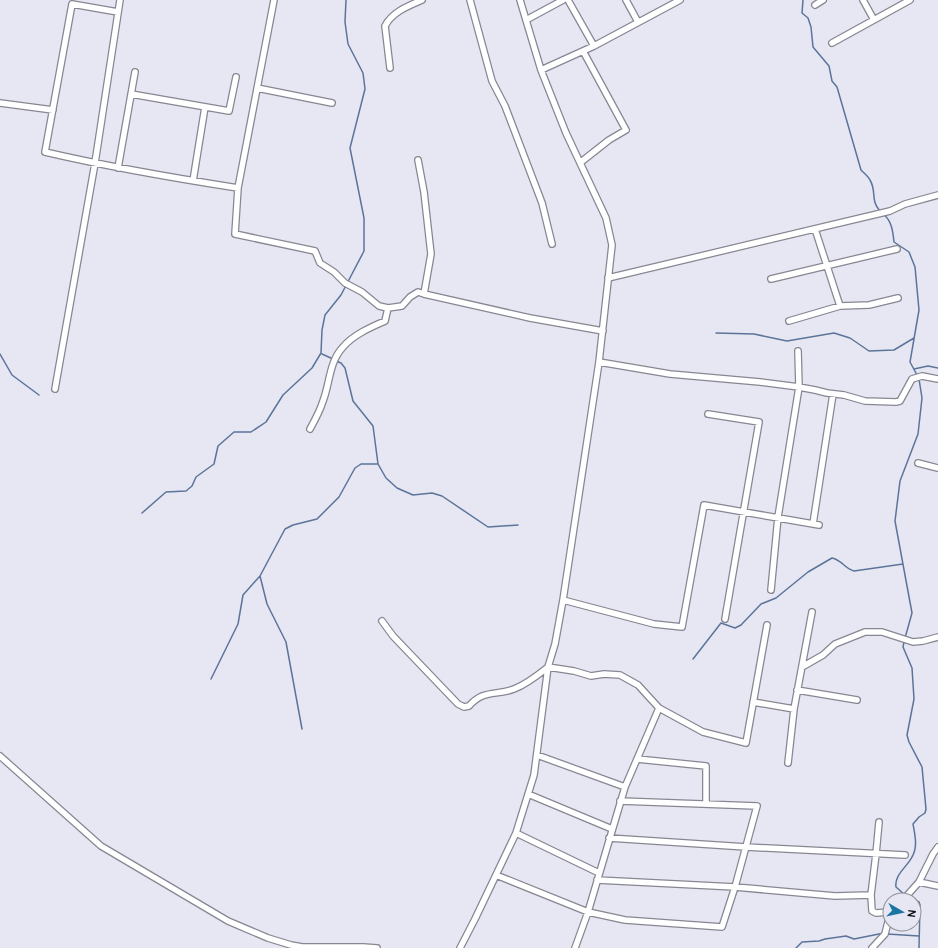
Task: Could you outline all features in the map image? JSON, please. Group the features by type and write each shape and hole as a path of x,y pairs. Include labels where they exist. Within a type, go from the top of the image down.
{"street":[{"path":"55,388 94,163 120,0"},
{"path":"274,0 238,188 235,234 315,250 320,263 334,272 345,283 362,292 379,306 388,308 402,306 410,297 418,292 530,318 603,331"},
{"path":"390,68 385,26 388,20 396,13 422,0"},
{"path":"470,0 492,81 505,106 542,203 552,244"},
{"path":"460,948 516,833 528,794 537,755 548,667 555,644 563,600 599,362 612,245 606,218 581,162 566,133 541,70 520,0"},
{"path":"526,20 563,0"},
{"path":"568,0 594,46"},
{"path":"626,0 638,22"},
{"path":"541,70 594,46 680,0"},
{"path":"814,5 823,0"},
{"path":"864,0 874,20"},
{"path":"832,44 909,0"},
{"path":"118,12 72,4 45,152 118,168 238,188"},
{"path":"581,162 609,140 626,130 583,51"},
{"path":"118,168 135,72"},
{"path":"131,94 229,111 236,77"},
{"path":"257,88 332,103"},
{"path":"0,103 53,110"},
{"path":"193,181 205,107"},
{"path":"418,160 424,192 431,254 424,294"},
{"path":"608,278 890,211 905,204 938,196"},
{"path":"814,229 840,306"},
{"path":"771,279 827,267 897,249"},
{"path":"789,321 840,306 869,305 898,298"},
{"path":"310,429 324,400 329,377 337,354 344,345 385,321 388,308"},
{"path":"771,590 778,517 798,387 798,351"},
{"path":"599,362 670,374 798,387 865,401 900,401 912,379 922,376 938,379"},
{"path":"813,524 833,394"},
{"path":"708,414 759,422 725,619"},
{"path":"918,463 938,468"},
{"path":"563,600 654,624 682,627 704,505 819,525"},
{"path":"788,763 797,690 812,612"},
{"path":"382,621 393,636 458,704 464,707 469,706 482,695 514,689 531,680 548,667 574,671 591,676 604,674 620,675 638,685 660,708 703,732 746,743 767,625"},
{"path":"802,667 823,656 835,644 865,632 882,632 913,642 938,637"},
{"path":"797,690 857,700"},
{"path":"753,702 794,709"},
{"path":"575,948 588,912 620,801 660,708"},
{"path":"537,755 625,787"},
{"path":"0,756 101,846 228,921 268,938 302,947 377,948"},
{"path":"637,759 706,766 706,804"},
{"path":"528,794 612,829"},
{"path":"496,875 588,912 625,920 722,927 735,887 757,806 620,801"},
{"path":"879,822 870,895 872,911 882,913"},
{"path":"516,833 599,873"},
{"path":"609,838 905,855"},
{"path":"910,892 919,882 938,847"},
{"path":"596,880 735,887 835,896 870,895"},
{"path":"919,882 938,886"},
{"path":"872,948 885,932"}],"waterway":[{"path":"142,513 166,492 186,491 192,486 196,477 214,464 218,446 234,432 251,432 266,422 283,395 312,368 321,353 322,330 325,315 341,295 364,251 364,218 350,148 365,89 363,73 348,44 345,22 346,0"},
{"path":"803,0 802,13 808,18 811,27 813,47 829,66 832,81 837,87 861,170 872,184 874,200 880,211"},
{"path":"884,215 889,220 893,231 894,242 909,252 915,267 919,310 910,362 917,375"},
{"path":"716,333 754,334 787,341 834,333 850,338 869,351 894,350 914,338"},
{"path":"0,354 12,375 39,395"},
{"path":"322,354 333,359"},
{"path":"336,361 341,363 345,368 353,401 373,426 378,464 386,478 397,488 413,495 432,493 442,496 488,527 518,525"},
{"path":"914,369 928,366 938,368"},
{"path":"905,638 912,613 895,521 900,481 918,434 922,398 919,379"},
{"path":"211,679 238,624 243,595 260,576 285,529 293,525 317,519 339,497 355,468 361,464 378,464"},
{"path":"693,659 721,623 735,628 741,625 761,604 776,598 808,572 832,558 854,571 903,564"},
{"path":"260,576 267,604 286,642 302,729"},
{"path":"902,892 896,887 896,883 899,875 910,861 914,853 916,841 913,824 925,813 926,809 922,767 907,735 914,699 912,668 903,647 904,642"},
{"path":"919,932 919,948"},
{"path":"796,948 802,942 819,941 846,936 854,939 884,933"},
{"path":"887,934 919,936"}]}
